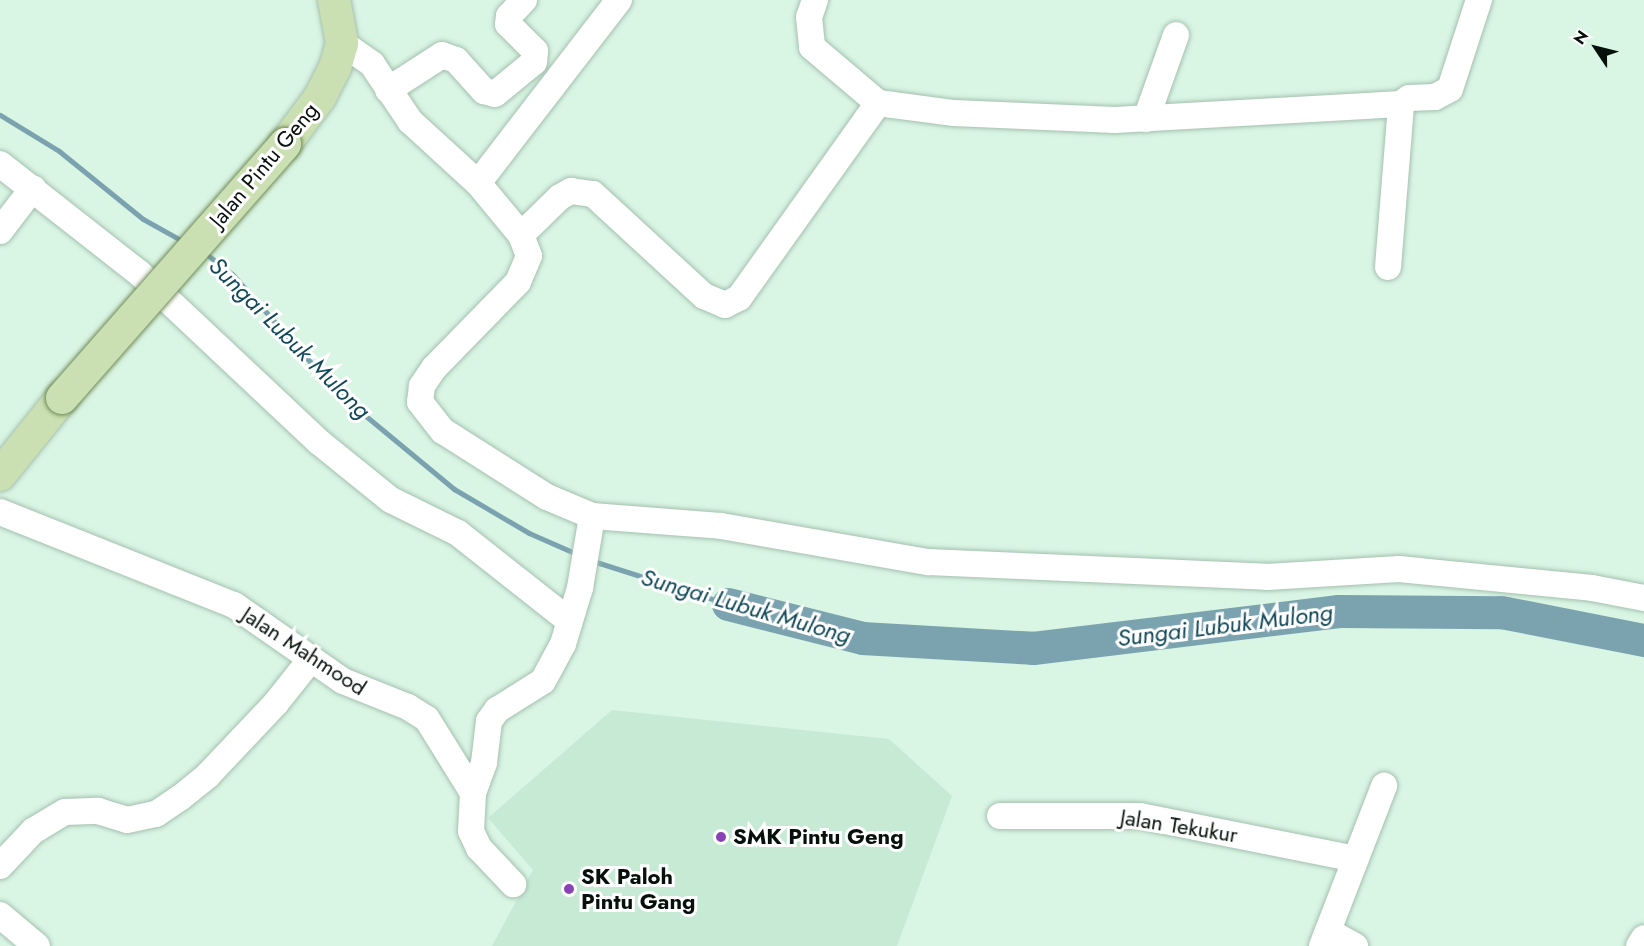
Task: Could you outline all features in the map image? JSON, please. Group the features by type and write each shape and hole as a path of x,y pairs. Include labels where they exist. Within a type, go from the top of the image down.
{"main road":[{"path":"334,0 342,43"},
{"name":"Jalan Pintu Geng","path":"0,475 62,398 285,144 320,97 342,43"}],"street":[{"path":"388,90 442,55 456,60 484,91 495,94 530,67 536,55 508,24 509,16 524,0"},
{"path":"478,183 619,0"},
{"path":"815,0 809,17 812,47 878,103 1010,117 1146,119 1401,104 1408,98 1435,97 1450,89 1479,0"},
{"path":"1146,119 1176,35"},
{"path":"342,43 372,64 410,121 478,183 520,235 529,256 525,271 484,321 434,368 422,386 420,402 443,431 590,527 721,526 928,562 1267,577 1399,569 1592,588 1644,598"},
{"path":"520,235 566,194 581,191 593,194 704,296 725,306 732,303 878,103"},
{"path":"1388,267 1401,104"},
{"path":"0,164 139,273 320,442 390,500 458,533 568,620"},
{"path":"0,231 33,188"},
{"name":"Jalan Mahmood","path":"0,512 234,605 343,681 408,707 427,719 473,794"},
{"path":"513,884 479,848 471,831 473,794 484,763 489,721 497,710 543,681 563,644 579,588 590,527"},
{"path":"0,866 33,831 65,812 98,811 127,820 156,814 180,798 208,775 276,703 310,659"},
{"path":"1355,946 1325,939 1384,786"},
{"name":"Jalan Tekukur","path":"1000,816 1140,816 1356,859"},
{"path":"0,915 37,946"},
{"path":"1639,946 1644,938"}],"shaded area":[{"name":"SMK Pintu Geng","path":"612,710 889,739 952,796 897,946 492,946 533,870 488,818"}],"waterway":[{"name":"Sungai Lubuk Mulong","path":"0,115 59,151 143,219 186,243"},
{"name":"Sungai Lubuk Mulong","path":"205,253 232,274 338,393 454,489 529,533 579,555"},
{"name":"Sungai Lubuk Mulong","path":"593,561 728,604"},
{"name":"Sungai Lubuk Mulong","path":"728,604 862,638 1033,648 1339,611 1501,612 1644,640"}],"place":[{"name":"SMK Pintu Geng","path":"721,837"},
{"name":"SK Paloh Pintu Gang","path":"569,889"}]}
